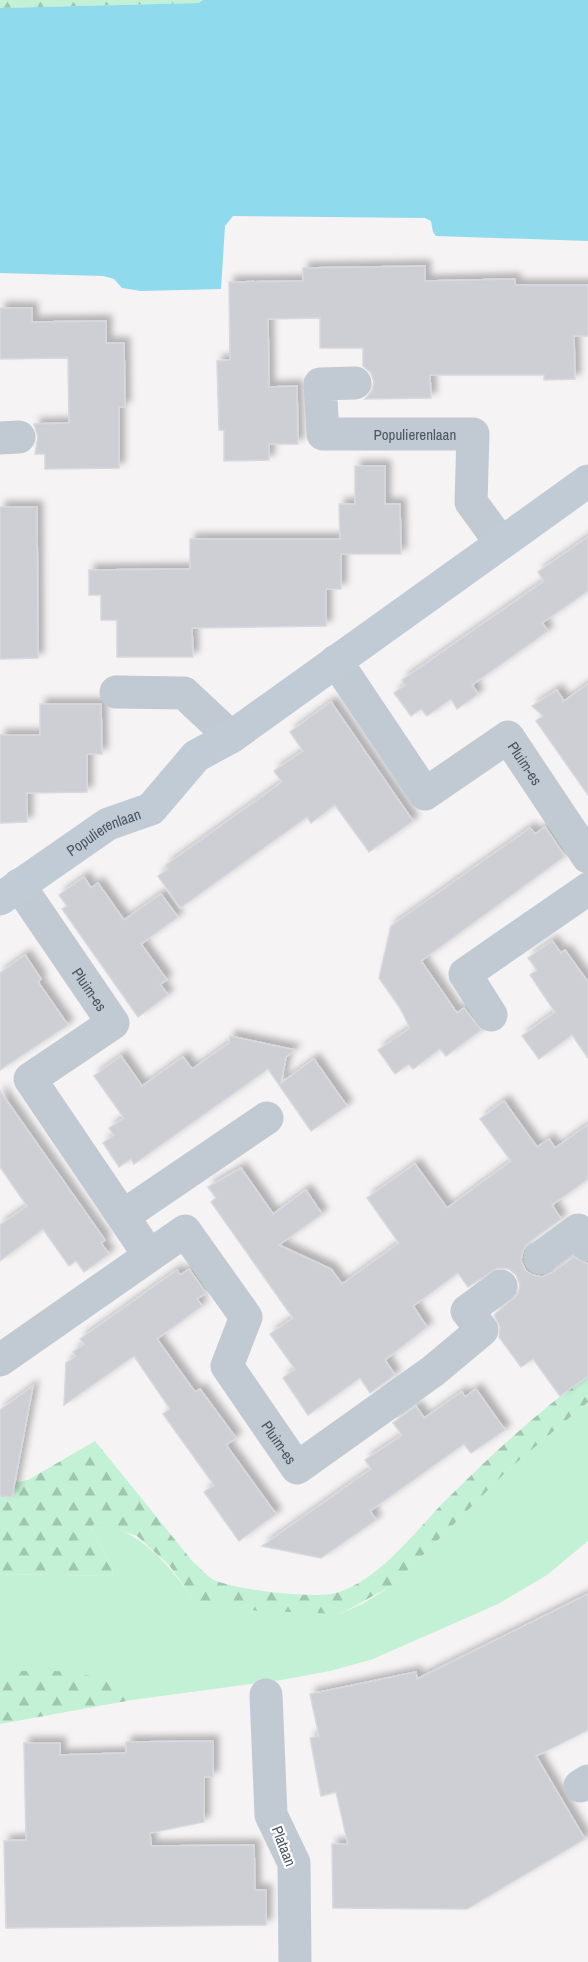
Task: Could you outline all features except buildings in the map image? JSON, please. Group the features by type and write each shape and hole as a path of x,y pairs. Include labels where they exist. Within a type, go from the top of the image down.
{"street":[{"name":"Populierenlaan","path":"355,383 320,384 323,434 473,434 471,502 501,543"},
{"name":"Populierenlaan","path":"10,892 108,824 151,809 196,756 231,737 588,481"},
{"name":"Pluim-es","path":"336,661 425,794 508,736 588,857"},
{"path":"116,692 184,693 231,737"},
{"path":"491,1014 465,974 588,889"},
{"name":"Pluim-es","path":"10,892 113,1023 30,1079 149,1255"},
{"path":"123,1216 267,1118"},
{"path":"540,1258 578,1230 588,1245"},
{"name":"Pluim-es","path":"0,1360 184,1231 246,1317 227,1366 297,1468 433,1371 482,1330 467,1311 501,1286"},
{"name":"Plataan","path":"266,1695 271,1815 294,1863 295,1962"}],"green space":[{"path":"0,0 203,0 200,3 0,8"},
{"path":"588,1376 588,1402 509,1469 393,1585 340,1614 243,1610 206,1605 192,1597 169,1565 137,1536 96,1522 91,1528 113,1569 112,1576 0,1574 0,1485 28,1480 95,1441 193,1562 214,1580 239,1587 275,1592 310,1595 336,1593 353,1586 383,1565 450,1496 500,1449 552,1403"},
{"path":"588,1402 588,1541 547,1575 498,1604 373,1659 330,1671 281,1680 132,1700 103,1681 87,1676 70,1673 0,1671 0,1574 112,1576 113,1569 91,1528 95,1522 125,1532 151,1549 192,1597 340,1614 364,1603 393,1585 509,1469"},
{"path":"0,1671 53,1671 86,1675 117,1688 132,1700 0,1724"}],"water":[{"path":"203,0 588,0 588,241 436,236 431,221 425,218 233,216 225,226 221,289 141,291 122,288 114,279 103,276 0,273 0,8 199,3"}]}
